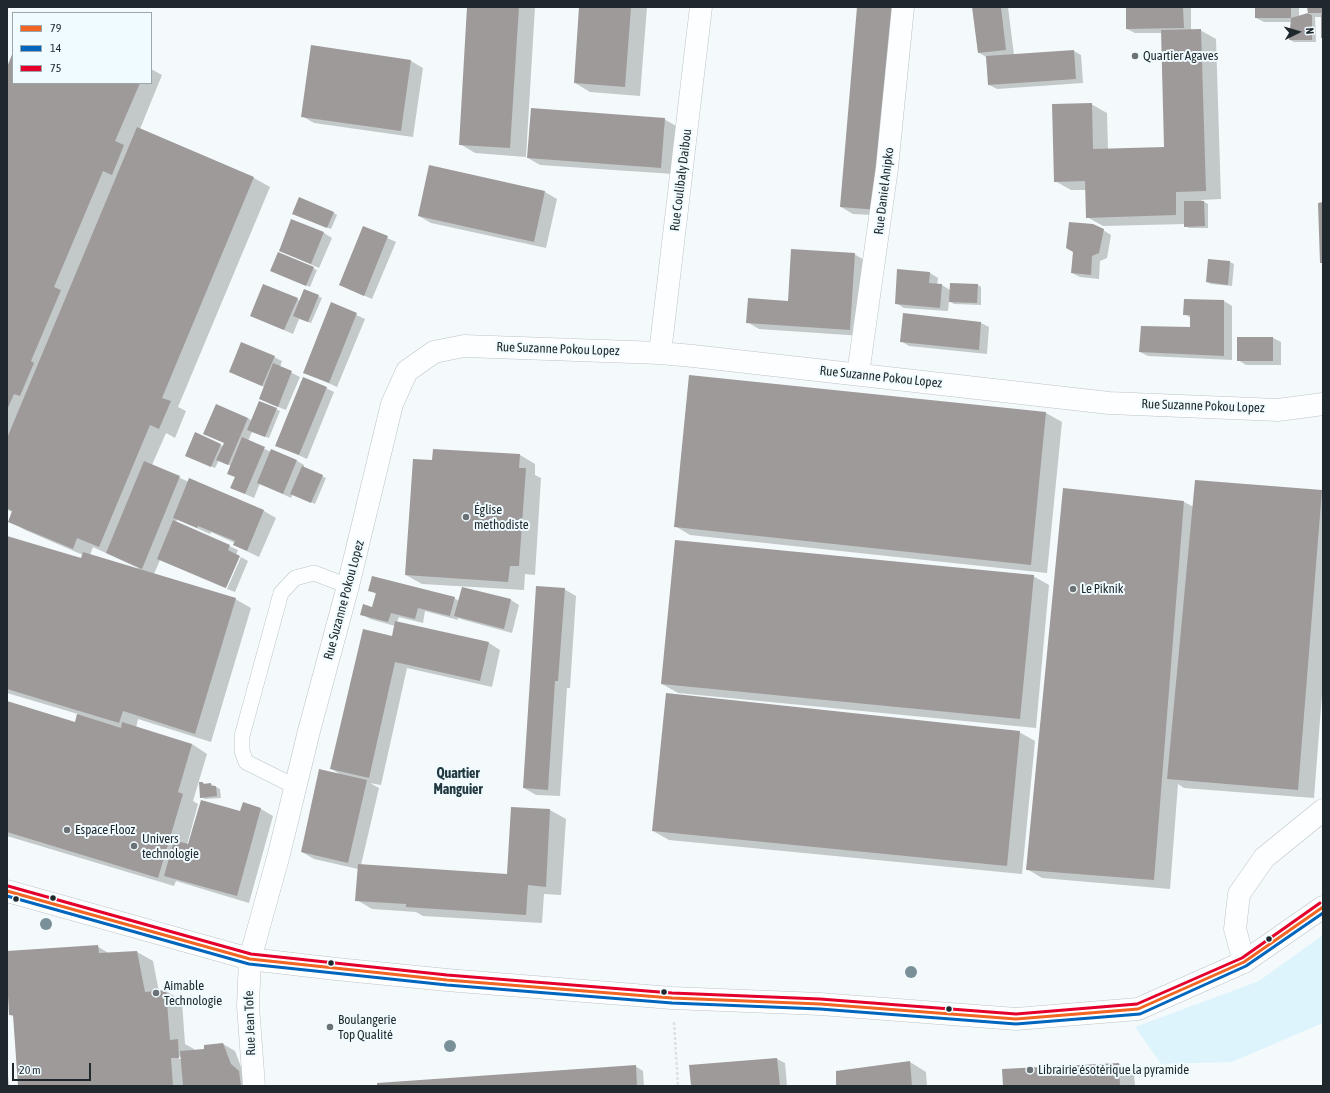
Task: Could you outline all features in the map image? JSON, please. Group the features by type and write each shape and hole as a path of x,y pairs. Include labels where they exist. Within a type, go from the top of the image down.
{"street":[{"name":"Rue Coulibaly Daibou","path":"660,353 701,7"},
{"name":"Rue Daniel Anipko","path":"858,374 887,168 903,7"},
{"name":"Rue Suzanne Pokou Lopez","path":"250,959 279,854 348,586 392,404 407,371 434,352 464,346 660,353 701,356 1110,403 1278,410 1323,404"},
{"path":"1244,962 1235,929 1239,894 1264,858 1323,810"},
{"path":"7,892 250,959 336,970 672,998 820,1004 1016,1019 1138,1009 1244,962 1323,907"},
{"name":"Rue Jean Tofe","path":"250,959 248,1006 254,1086"}],"lane":[{"path":"296,787 246,762 242,751 242,736 281,593 295,578 314,573 348,586"}],"path":[{"path":"672,998 678,1086"}],"shaded area":[{"path":"1323,935 1323,1023 1232,1062 1161,1064 1135,1027 1259,981"}],"building":[{"path":"467,7 519,7 510,148 459,145"},
{"path":"579,7 631,7 625,87 574,83"},
{"path":"857,7 895,7 878,210 840,207"},
{"path":"972,7 1001,7 1006,50 978,53"},
{"path":"1126,7 1183,7 1184,28 1126,29"},
{"path":"1255,7 1291,7 1291,18 1255,18"},
{"path":"1307,7 1323,7 1323,13 1308,13"},
{"path":"1308,13 1312,15 1312,40 1289,40 1291,18"},
{"path":"1321,14 1323,14 1323,38 1321,38"},
{"path":"1201,29 1206,191 1176,192 1176,215 1086,218 1085,181 1054,182 1052,104 1092,103 1093,149 1164,147 1161,30"},
{"path":"311,45 411,60 401,131 301,117"},
{"path":"1074,50 1076,79 988,85 986,56"},
{"path":"12,54 12,84 140,84 115,141 124,145 112,175 103,171 54,287 61,290 31,361 34,363 20,396 14,394 7,410 7,67"},
{"path":"531,108 665,118 661,168 527,158"},
{"path":"137,127 254,177 162,398 171,401 159,429 150,425 99,547 77,538 73,549 8,522 12,511 7,508 7,438"},
{"path":"429,165 545,191 534,242 418,216"},
{"path":"299,197 334,212 327,228 292,214"},
{"path":"1184,201 1204,201 1205,226 1184,227"},
{"path":"1323,202 1323,263 1320,263 1318,203"},
{"path":"291,219 324,232 311,264 279,251"},
{"path":"1069,222 1093,224 1104,229 1099,253 1092,256 1091,275 1071,273 1073,252 1066,248"},
{"path":"363,226 388,236 364,296 339,285"},
{"path":"791,249 855,253 850,330 746,323 748,298 788,301"},
{"path":"278,252 314,267 306,286 270,271"},
{"path":"1208,259 1230,261 1228,285 1206,282"},
{"path":"897,269 930,272 929,283 942,284 940,308 895,304"},
{"path":"950,283 978,284 977,303 949,302"},
{"path":"263,284 298,298 284,330 250,316"},
{"path":"304,289 319,295 308,322 293,316"},
{"path":"1184,299 1224,300 1224,356 1139,352 1141,326 1190,327 1190,315 1183,315"},
{"path":"331,302 357,313 329,383 303,373"},
{"path":"903,313 981,322 979,350 900,342"},
{"path":"1237,337 1273,337 1273,361 1237,361"},
{"path":"241,342 275,356 262,386 229,372"},
{"path":"273,363 292,371 278,407 259,399"},
{"path":"689,375 1046,412 1031,565 674,527"},
{"path":"303,377 327,387 299,455 275,446"},
{"path":"259,401 277,408 265,437 247,430"},
{"path":"216,404 248,418 228,465 216,460 224,443 203,434"},
{"path":"195,432 221,444 211,467 185,456"},
{"path":"242,437 265,447 245,494 230,488 235,477 227,474"},
{"path":"271,449 297,460 283,494 257,483"},
{"name":"Église methodiste","path":"433,449 520,454 519,468 526,468 519,566 510,566 508,582 405,575 413,459 432,460"},
{"path":"144,461 180,476 142,569 106,553"},
{"path":"302,466 323,475 311,503 290,494"},
{"path":"189,478 264,510 247,551 233,545 235,541 173,518"},
{"path":"1195,480 1322,490 1298,790 1167,779"},
{"path":"1063,488 1184,501 1154,880 1026,870"},
{"path":"173,520 230,545 228,550 240,556 226,588 157,559"},
{"path":"7,536 81,558 83,552 236,598 195,734 123,711 119,723 7,689"},
{"path":"675,540 1034,575 1020,719 661,684"},
{"path":"372,576 455,597 450,616 418,608 415,619 391,613 388,622 360,615 363,604 372,607 376,593 368,591"},
{"path":"536,586 565,588 558,681 555,681 548,790 523,788"},
{"path":"462,587 511,599 504,629 454,616"},
{"path":"395,621 489,642 480,681 395,662 369,778 330,769 363,629 392,636"},
{"path":"666,693 1020,731 1007,866 652,831"},
{"path":"7,701 75,722 77,714 121,728 122,722 192,744 178,792 183,794 158,878 7,832"},
{"path":"319,769 367,780 348,863 301,852"},
{"path":"199,782 203,782 203,784 211,783 211,786 216,786 217,796 200,798"},
{"path":"201,800 240,811 243,802 261,808 237,896 164,876 174,840 188,844"},
{"path":"511,807 550,809 546,887 528,885 526,915 406,907 406,904 355,901 358,864 507,874"},
{"path":"98,945 99,953 137,951 145,992 166,990 170,1040 178,1039 179,1058 171,1058 173,1086 18,1086 13,1015 9,1015 7,951"},
{"path":"223,1043 231,1064 239,1071 241,1086 183,1086 180,1051 204,1049 204,1045"},
{"path":"777,1058 780,1086 691,1086 689,1065"},
{"path":"910,1061 912,1086 836,1086 836,1071"},
{"path":"1119,1063 1120,1086 1003,1086 1002,1069"},
{"path":"636,1065 637,1086 377,1086 377,1083"}],"transit line":[{"name":"75","path":"8,886 251,954 447,975 672,993 820,999 1016,1014 1137,1004 1242,958 1320,903"},
{"name":"79","path":"7,891 250,959 447,980 672,998 820,1004 1016,1019 1138,1009 1244,962 1323,907"},
{"name":"14","path":"7,896 249,964 447,985 672,1003 820,1009 1016,1024 1140,1014 1246,966 1323,913"}],"place":[{"name":"Quartier Agaves","path":"1135,56"},
{"name":"Église methodiste","path":"466,517"},
{"name":"Le Piknik","path":"1073,589"},
{"name":"Espace Flooz","path":"67,830"},
{"name":"Univers technologie","path":"134,846"},
{"name":"Aimable Technologie","path":"156,993"},
{"name":"Boulangerie Top Qualité","path":"330,1027"},
{"name":"Librairie ésotérique la pyramide","path":"1030,1070"}],"district":[{"name":"Quartier Manguier","path":"458,782"}]}
